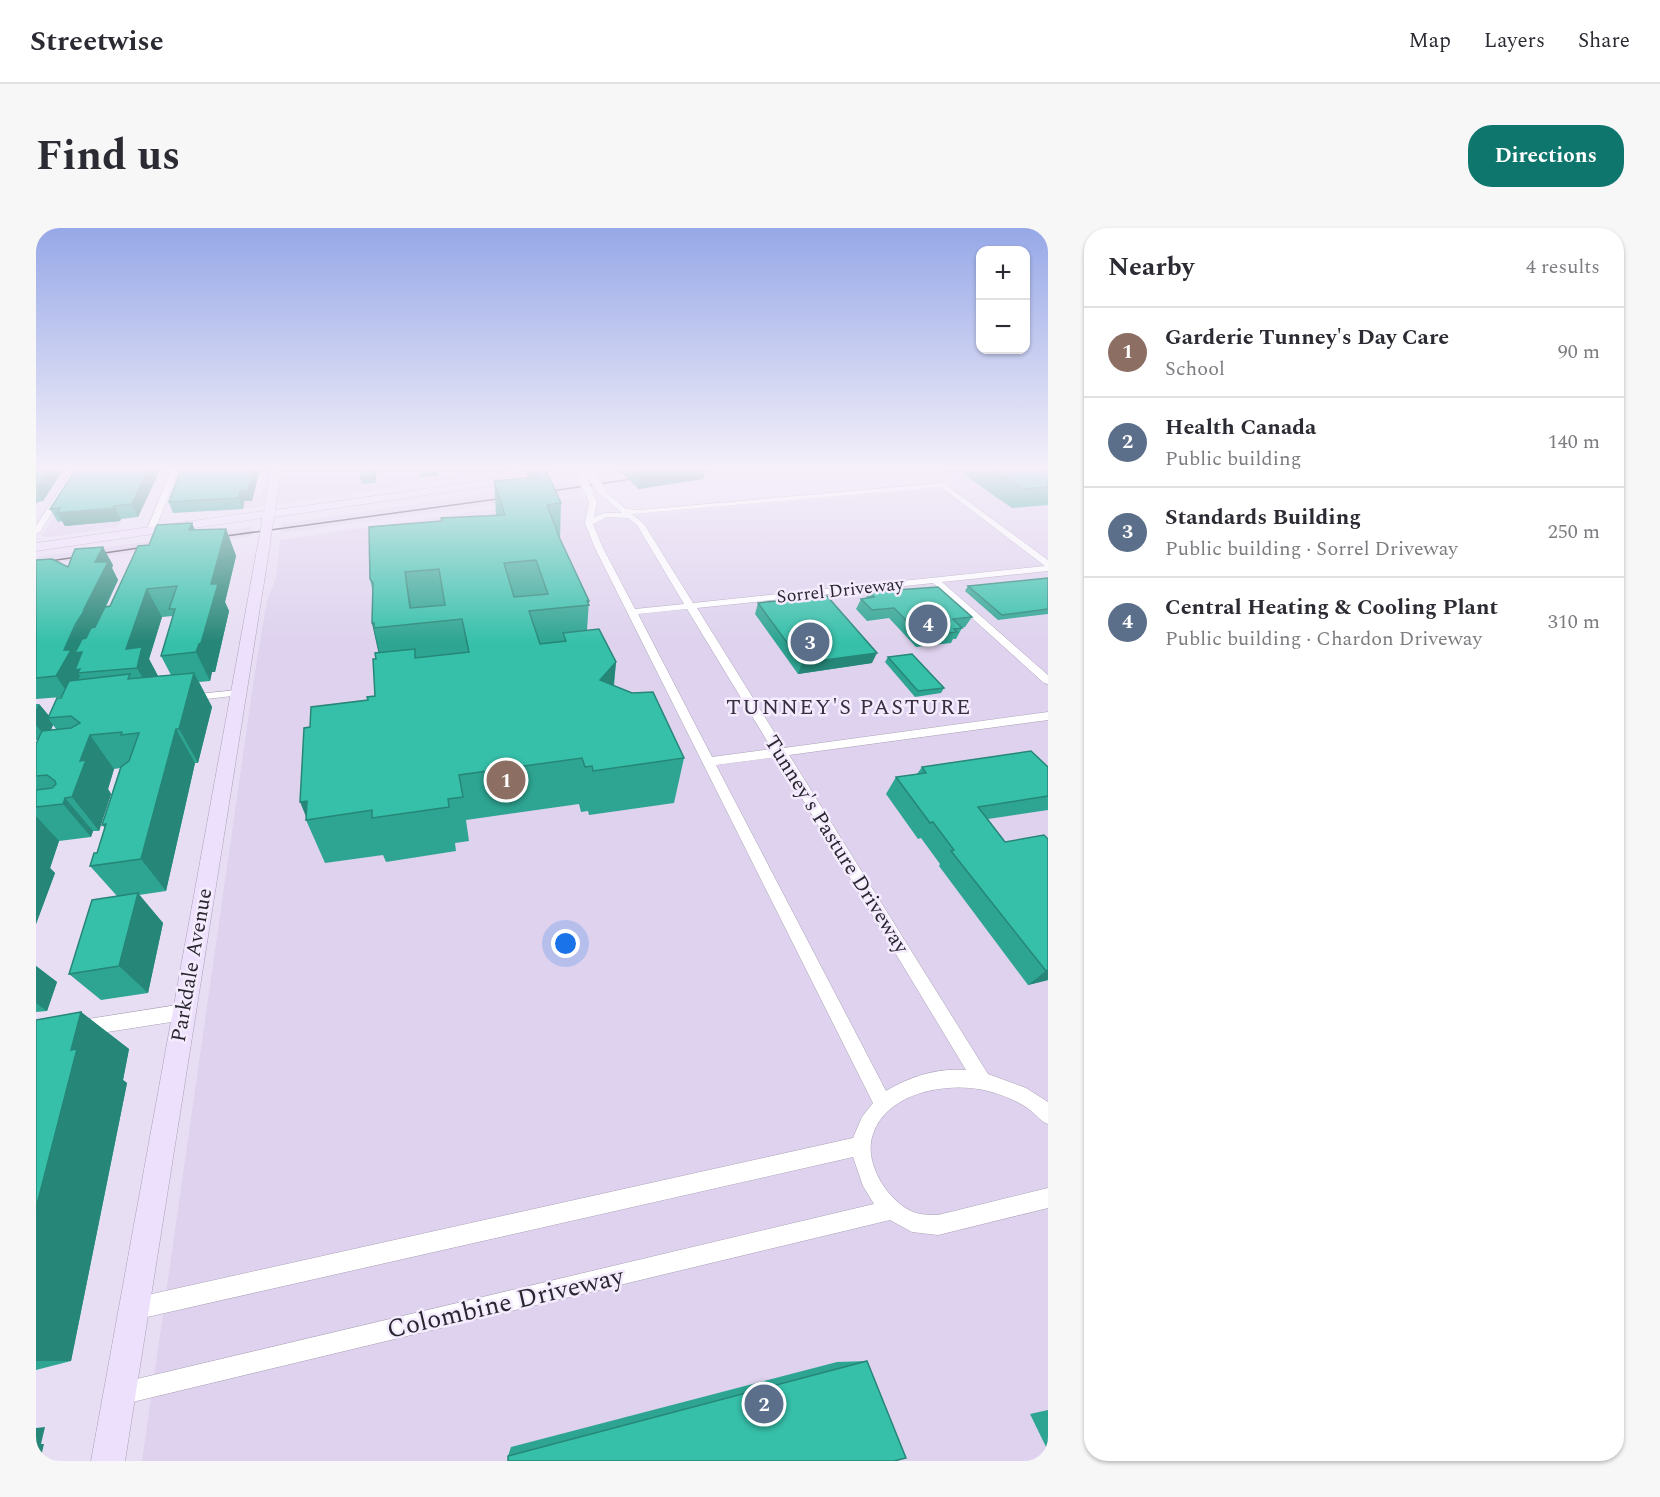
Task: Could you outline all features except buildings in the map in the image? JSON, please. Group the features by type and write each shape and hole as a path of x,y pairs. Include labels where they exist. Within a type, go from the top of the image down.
{"main road":[{"path":"36,547 150,532 236,528"},
{"name":"Parkdale Avenue","path":"108,1461 266,528"}],"street":[{"path":"150,532 152,528"},
{"path":"591,528 632,612 884,1105"},
{"name":"Tunney's Pasture Driveway","path":"640,528 982,1080"},
{"path":"998,528 1048,566"},
{"name":"Sorrel Driveway","path":"632,612 1048,566"},
{"path":"935,580 1048,681"},
{"path":"179,699 237,693"},
{"path":"709,762 1048,716"},
{"path":"64,1031 184,1012"},
{"path":"1046,1110 1022,1095 982,1080 955,1078 927,1082 904,1089 884,1105 865,1132 861,1146 865,1165 875,1190 891,1210 905,1221 921,1226 938,1225 1048,1198"},
{"path":"133,1309 861,1146"},
{"name":"Colombine Driveway","path":"119,1394 891,1210"}],"shaded area":[{"path":"47,528 114,528 49,537 41,536"},
{"path":"251,528 251,536 36,566 36,557"},
{"path":"281,528 322,528 281,533"},
{"name":"TUNNEY'S PASTURE","path":"366,528 1048,528 1048,1461 142,1461 254,678 267,600 276,578 280,540"}],"tram line":[{"path":"211,538 288,528"},
{"path":"36,563 152,546"}],"place":[{"name":"Central Heating & Cooling Plant","path":"928,624"},
{"name":"Standards Building","path":"810,642"},
{"name":"Garderie Tunney's Day Care","path":"506,780"},
{"name":"Health Canada","path":"764,1404"}],"district":[{"name":"TUNNEY'S PASTURE","path":"849,706"}]}
